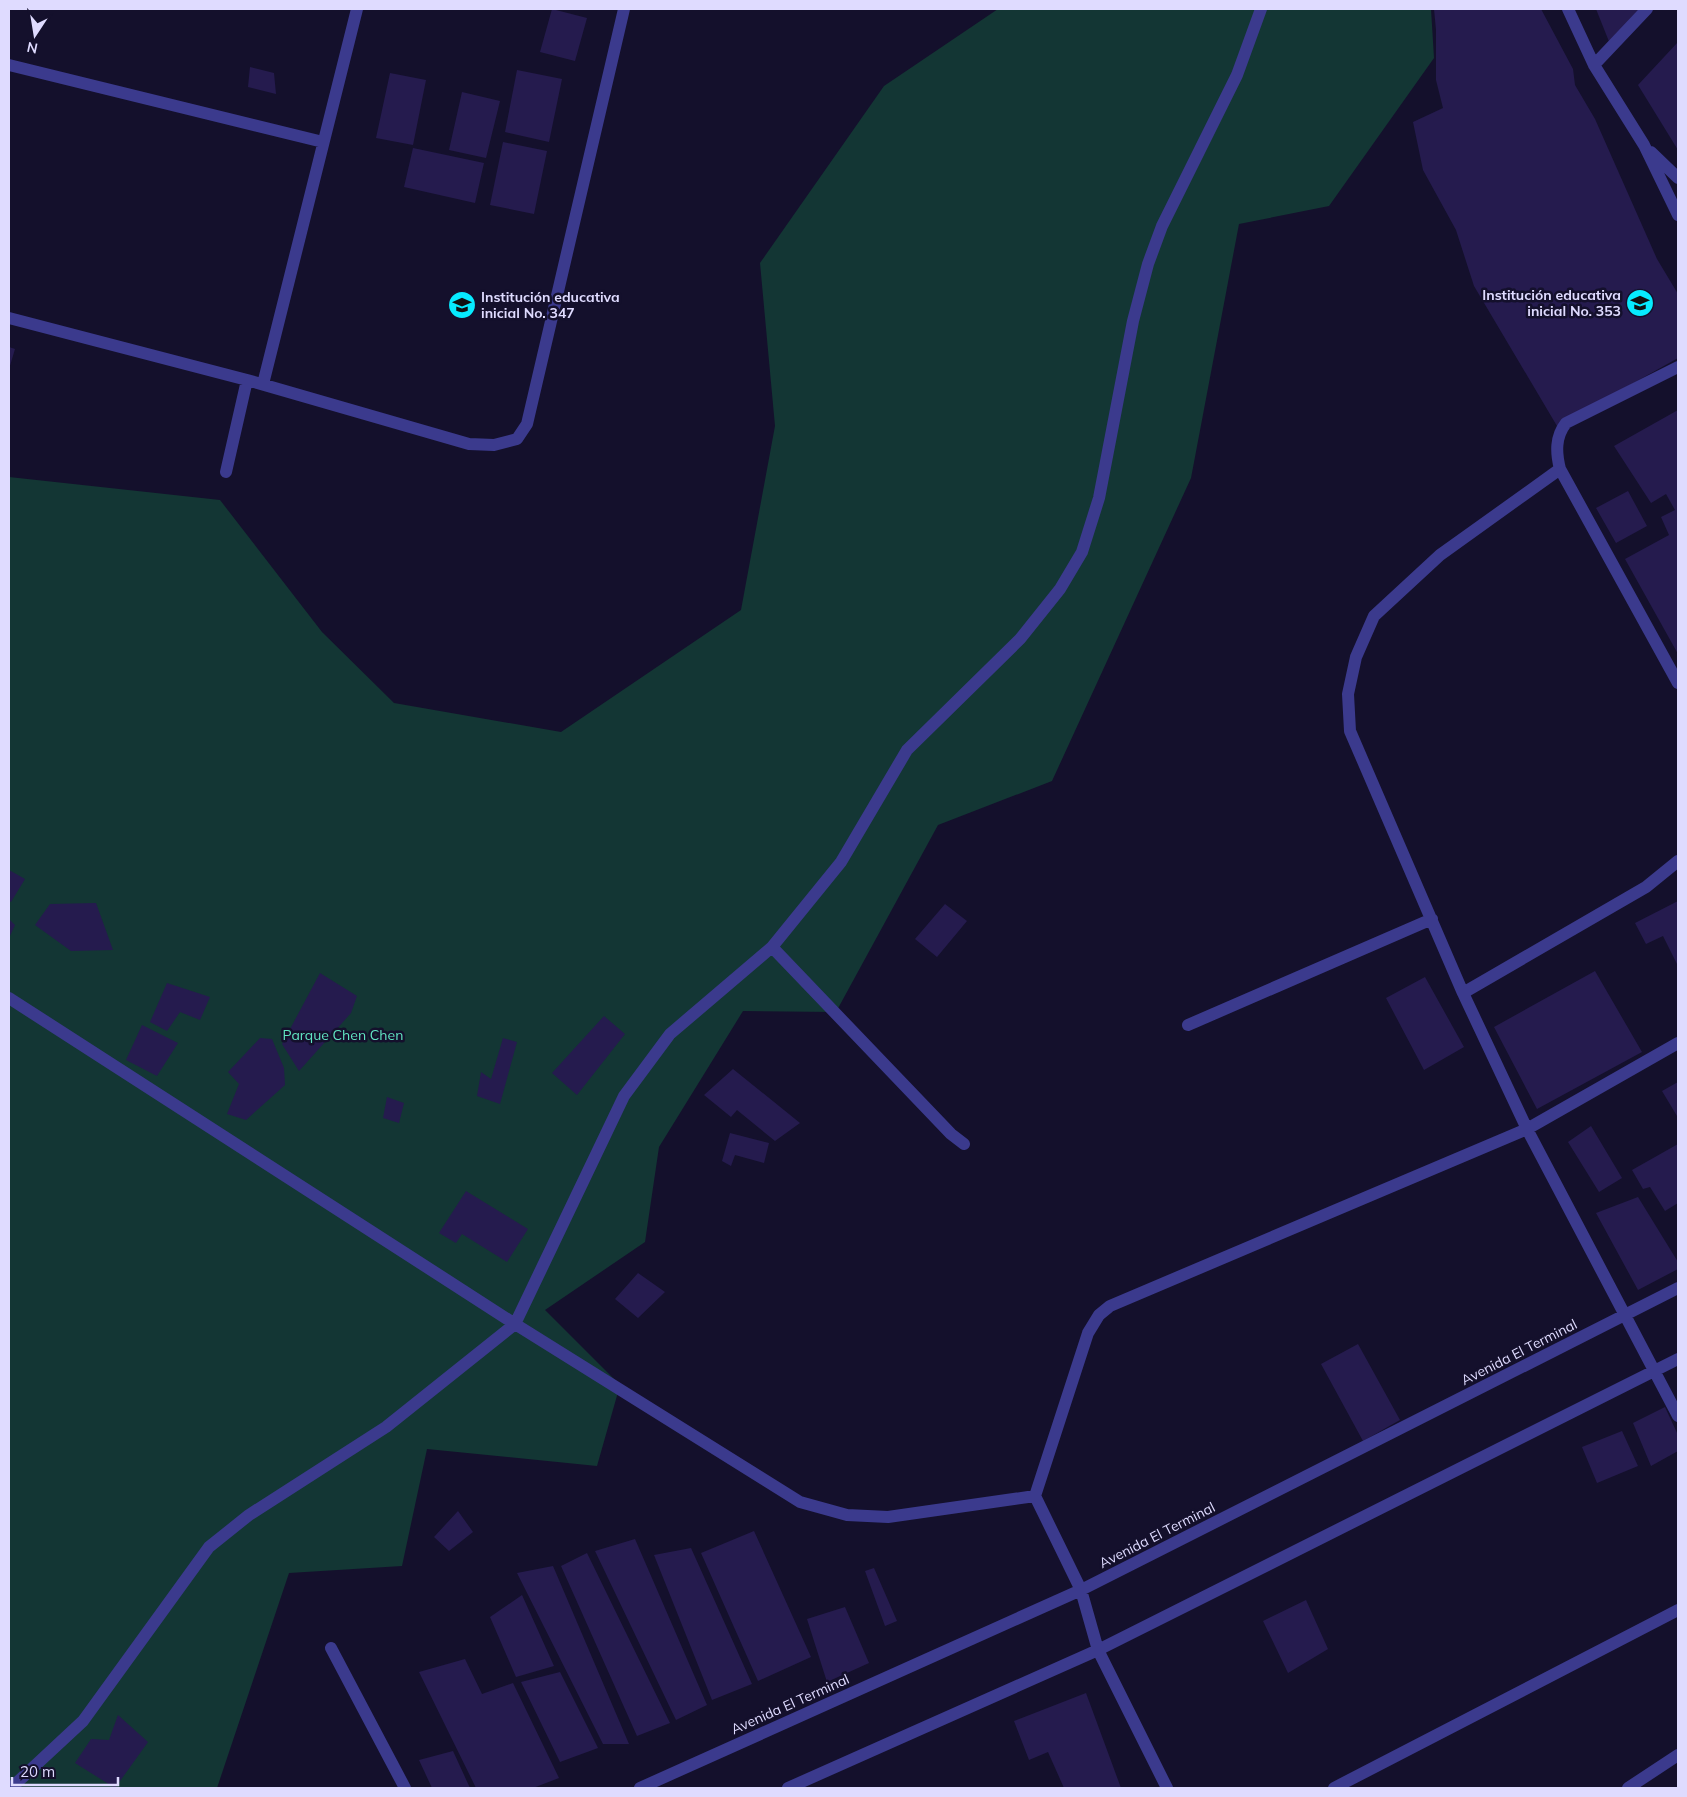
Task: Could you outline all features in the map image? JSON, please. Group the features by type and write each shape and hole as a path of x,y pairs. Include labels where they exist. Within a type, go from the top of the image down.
{"street":[{"path":"263,384 322,142 358,9"},
{"path":"9,318 263,384 469,444 494,445 518,439 527,424 624,9"},
{"path":"11,1788 83,1721 209,1547 250,1515 386,1427 515,1324 624,1096 670,1034 772,947 841,862 908,750 1020,639 1060,589 1082,552 1099,498 1133,321 1148,264 1162,226 1237,75 1260,9"},
{"path":"1568,9 1594,65 1644,145 1678,216"},
{"path":"1594,65 1647,9"},
{"path":"9,65 322,142"},
{"path":"1644,145 1678,178"},
{"path":"1678,367 1566,424 1561,430 1557,442 1560,469 1649,626 1678,683"},
{"path":"226,472 247,380"},
{"path":"1560,469 1440,555 1374,616 1356,657 1348,694 1350,731 1463,993 1527,1129 1678,1416"},
{"path":"1463,993 1646,887 1678,861"},
{"path":"1188,1025 1432,919"},
{"path":"772,947 951,1134 964,1144"},
{"path":"9,998 515,1324 800,1502 847,1515 888,1517 1035,1496"},
{"path":"1167,1788 1098,1650 1081,1590 1035,1496 1088,1333 1099,1315 1110,1306 1527,1129 1678,1043"},
{"name":"Avenida El Terminal","path":"640,1788 1081,1590 1678,1288"},
{"path":"788,1788 1098,1650 1678,1359"},
{"path":"1334,1788 1678,1610"},
{"path":"331,1648 405,1788"},
{"path":"1628,1788 1678,1755"}],"green space":[{"name":"Parque Chen Chen","path":"998,9 1431,9 1434,58 1329,206 1239,224 1191,478 1052,781 938,825 836,1012 743,1011 659,1147 645,1242 545,1310 620,1385 597,1466 427,1449 402,1566 289,1573 217,1788 9,1788 9,477 220,500 322,632 394,703 561,732 741,610 775,426 760,263 884,86"}],"building":[{"path":"552,9 587,18 575,61 540,52"},
{"path":"1434,9 1541,9 1573,69 1575,85 1595,119 1657,259 1678,294 1678,358 1557,426 1474,286 1456,230 1423,170 1413,122 1443,108 1436,80"},
{"path":"1596,9 1641,9 1610,44"},
{"path":"1678,42 1678,150 1638,85"},
{"path":"250,67 274,73 276,94 248,87"},
{"path":"517,70 562,79 549,142 505,132"},
{"path":"390,73 426,80 413,145 376,138"},
{"path":"462,92 500,101 486,158 449,150"},
{"path":"503,142 547,151 534,214 490,205"},
{"path":"413,148 484,163 475,203 404,187"},
{"path":"9,347 15,349 9,369"},
{"path":"1678,410 1678,654 1625,559 1669,535 1661,517 1675,510 1666,494 1651,503 1614,446"},
{"path":"1628,491 1647,526 1616,543 1596,508"},
{"path":"9,870 25,879 11,902 9,901"},
{"path":"1678,901 1678,966 1663,936 1646,944 1635,923"},
{"path":"96,903 113,950 71,951 35,925 50,904"},
{"path":"945,904 967,921 937,957 915,939"},
{"path":"9,919 15,925 9,938"},
{"path":"1595,971 1642,1052 1537,1109 1494,1027"},
{"path":"320,973 357,996 351,1013 299,1071 282,1044"},
{"path":"1425,977 1464,1047 1424,1070 1386,998"},
{"path":"167,983 210,997 200,1020 180,1012 167,1031 150,1022"},
{"path":"604,1016 625,1034 577,1095 552,1073"},
{"path":"142,1025 178,1043 157,1076 126,1060"},
{"path":"260,1038 272,1039 284,1068 285,1085 246,1120 227,1114 239,1084 228,1072"},
{"path":"503,1038 517,1042 500,1104 477,1096 481,1072 491,1079"},
{"path":"733,1069 800,1123 775,1141 737,1110 731,1117 704,1095"},
{"path":"1678,1082 1678,1115 1677,1116 1662,1091"},
{"path":"387,1097 404,1103 399,1123 383,1118"},
{"path":"1591,1126 1622,1178 1599,1192 1568,1142"},
{"path":"730,1133 769,1143 764,1163 735,1155 731,1166 722,1161"},
{"path":"1678,1144 1678,1203 1665,1211 1650,1187 1643,1189 1632,1170"},
{"path":"466,1191 528,1229 507,1262 462,1234 456,1243 439,1233"},
{"path":"1638,1197 1678,1262 1678,1269 1638,1290 1596,1213"},
{"path":"638,1273 665,1292 638,1318 615,1299"},
{"path":"1358,1344 1400,1420 1363,1441 1321,1364"},
{"path":"1665,1407 1678,1435 1678,1451 1651,1466 1633,1423"},
{"path":"1622,1431 1638,1466 1597,1483 1582,1447"},
{"path":"458,1511 473,1532 449,1551 434,1537"},
{"path":"754,1531 811,1657 758,1681 701,1553"},
{"path":"635,1539 707,1705 676,1720 595,1551"},
{"path":"691,1548 752,1684 712,1700 654,1555"},
{"path":"587,1553 670,1723 637,1736 561,1566"},
{"path":"553,1566 629,1744 603,1744 517,1573"},
{"path":"874,1568 897,1621 885,1626 865,1571"},
{"path":"522,1595 554,1666 516,1677 490,1617"},
{"path":"1306,1600 1328,1649 1288,1673 1263,1621"},
{"path":"845,1607 869,1663 827,1682 807,1619"},
{"path":"465,1659 482,1694 513,1683 559,1778 533,1788 476,1788 419,1672"},
{"path":"560,1672 598,1748 560,1762 521,1682"},
{"path":"1086,1693 1121,1788 1064,1788 1048,1752 1029,1760 1014,1721"},
{"path":"118,1715 148,1742 115,1788 75,1763 91,1739 109,1740"},
{"path":"453,1751 470,1788 432,1788 419,1760"}],"place":[{"name":"Institución educativa inicial No. 353","path":"1640,303"},
{"name":"Institución educativa inicial No. 347","path":"462,305"}]}
